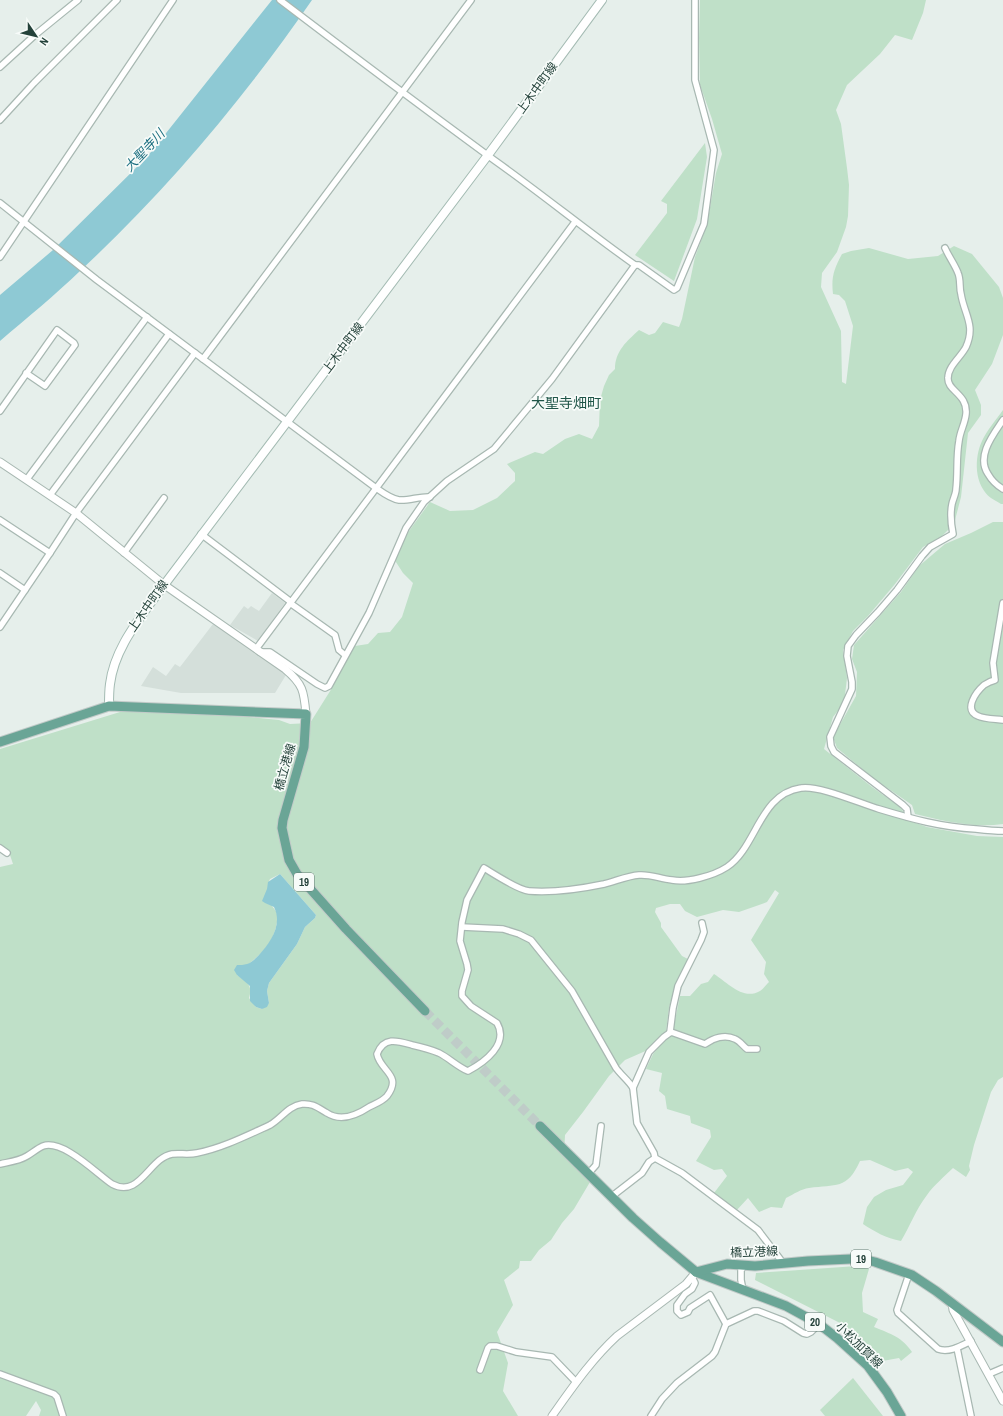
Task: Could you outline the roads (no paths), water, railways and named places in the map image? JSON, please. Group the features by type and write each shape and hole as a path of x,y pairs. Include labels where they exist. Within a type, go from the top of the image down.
{"main road":[{"name":"上木中町線","path":"109,706 110,684 115,662 126,638 163,584 488,155 602,0"},
{"path":"0,742 109,706 306,714"},
{"name":"橋立港線","path":"306,714 304,747 282,828 288,860 297,874 346,929 425,1011"},
{"path":"540,1126 611,1197 694,1275"},
{"name":"橋立港線","path":"694,1275 727,1264 744,1266 808,1261 863,1259 909,1274 923,1282 1003,1342"},
{"name":"小松加賀線","path":"694,1275 744,1290 786,1306 819,1324 868,1366 888,1392 901,1416"}],"street":[{"path":"0,67 35,35 78,0"},
{"path":"0,120 29,88 117,0"},
{"path":"0,257 23,220 173,0"},
{"path":"280,0 576,222 635,265 639,265 674,290 677,288 704,224 714,150 695,80 695,0"},
{"path":"203,359 471,0"},
{"path":"0,203 93,277 376,488 398,500 421,496 430,497"},
{"path":"258,650 376,488 576,222"},
{"path":"908,817 906,809 903,805 834,752 831,746 830,737 852,689 847,656 848,646 856,635 897,590 930,547 953,534 950,512 956,492 959,440 965,423 966,406 962,398 951,388 948,382 948,376 951,368 960,357 966,346 970,336 970,326 960,294 958,272 945,248"},
{"path":"258,650 270,652 325,688 331,683 373,605 406,528 424,502 447,481 494,449 552,379 635,265"},
{"path":"27,480 147,317"},
{"path":"0,411 26,373 57,330 74,342 75,345 45,386 26,373"},
{"path":"50,495 169,334"},
{"path":"0,627 76,513 195,353"},
{"path":"1003,420 987,447 983,460 985,470 992,481 1003,489"},
{"path":"0,462 76,513 163,584 285,669 297,680 304,694 306,714"},
{"path":"124,553 164,498"},
{"path":"0,520 50,553"},
{"path":"200,534 335,635 339,650 346,655"},
{"path":"0,573 25,590"},
{"path":"1003,603 993,663 995,680 985,684 979,690 971,703 970,708 979,717 1003,720"},
{"path":"997,638 1003,642"},
{"path":"0,1164 16,1161 43,1146 58,1147 77,1156 95,1172 112,1184 118,1187 130,1187 136,1184 161,1158 197,1153 228,1144 278,1120 292,1107 312,1104 330,1115 339,1117 352,1116 368,1108 385,1098 392,1086 390,1073 378,1058 380,1048 384,1044 401,1041 438,1053 468,1071 475,1068 489,1057 495,1050 499,1041 499,1027 493,1020 471,1006 462,996 463,986 468,970 460,941 462,927 467,900 484,868 528,891 554,892 578,889 631,876 647,874 672,880 685,881 698,878 721,870 733,862 746,846 770,806 781,796 801,788 825,790 928,823 959,828 1003,831"},
{"path":"0,848 7,853"},
{"path":"633,1088 649,1052 670,1032 678,986 701,940 704,932 702,923"},
{"path":"462,927 504,929 531,940 572,991 616,1068 631,1084 633,1088 638,1123 654,1153 655,1158 682,1173 758,1230 783,1263"},
{"path":"670,1032 705,1044 711,1039 731,1038 738,1041 747,1049 757,1049"},
{"path":"588,1174 596,1165 601,1126"},
{"path":"611,1197 642,1173 649,1162 655,1158"},
{"path":"744,1266 741,1270 741,1280 744,1290"},
{"path":"909,1274 897,1310 898,1313 941,1351 957,1348 971,1341"},
{"path":"694,1275 695,1283 692,1289 685,1294 677,1305 677,1311 681,1315 688,1312 690,1308 710,1295 726,1324"},
{"path":"552,1416 597,1355 617,1336 686,1284 694,1275"},
{"path":"952,1304 953,1310 1003,1401"},
{"path":"650,1416 662,1399 677,1383 712,1356 726,1324 754,1311 758,1311 784,1321 807,1334 819,1324"},
{"path":"480,1370 488,1348 490,1346 497,1346 512,1351 552,1358 576,1382"},
{"path":"957,1348 971,1416"},
{"path":"989,1374 1003,1368"},
{"path":"0,1374 54,1394 63,1416"}],"water":[{"path":"272,0 312,0 260,72 204,142 144,208 51,298 0,341 0,295 53,250 147,157"},
{"path":"280,874 316,915 315,918 305,927 297,944 269,983 267,991 269,1003 267,1007 262,1009 256,1007 250,1001 250,986 237,975 234,970 237,965 250,963 255,959 267,945 274,933 277,920 274,907 262,901 268,882"}],"tunnel":[{"path":"425,1011 540,1126"}],"district":[{"name":"大聖寺畑町","path":"566,403"}],"water label":[{"name":"大聖寺川","path":"144,150"}]}
